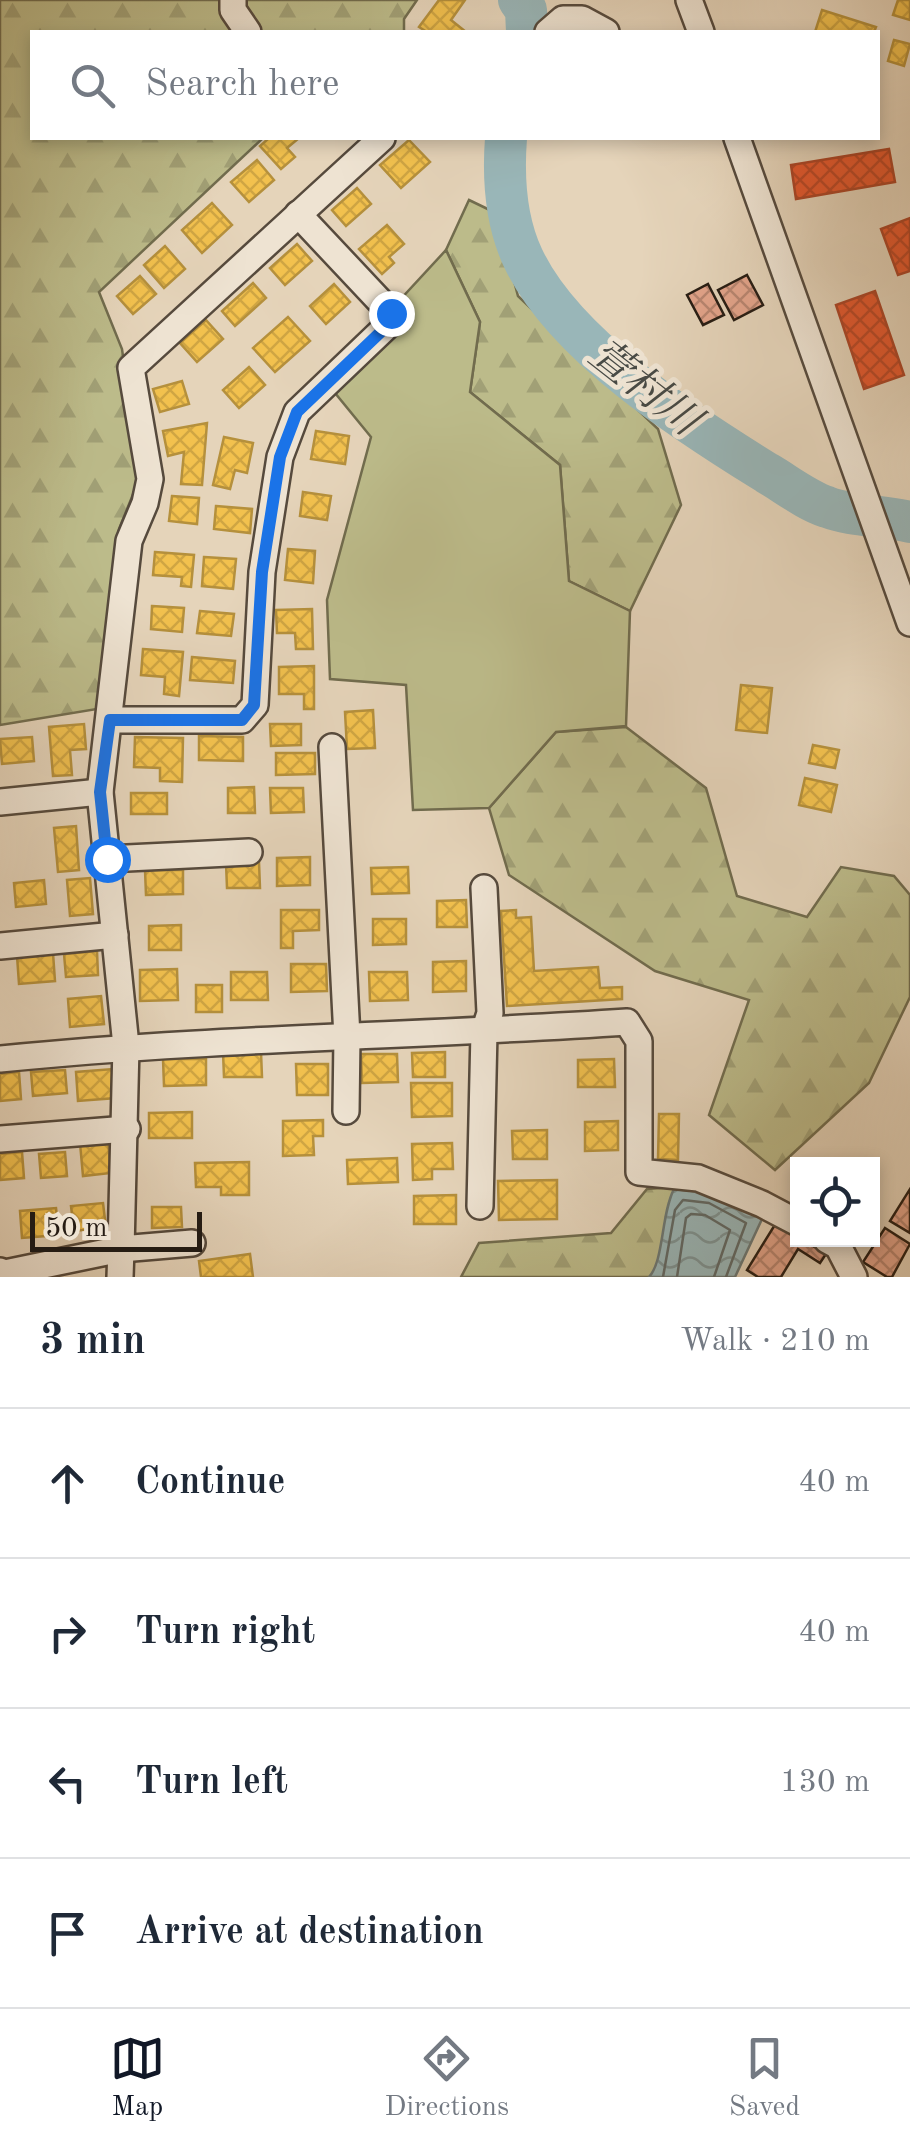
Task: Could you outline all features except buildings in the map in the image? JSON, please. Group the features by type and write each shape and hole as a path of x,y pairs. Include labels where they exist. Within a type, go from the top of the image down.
{"street":[{"path":"233,0 233,10 247,30"},
{"path":"689,0 699,30"},
{"path":"550,30 564,19 582,19 602,30"},
{"path":"120,1277 126,1046 100,792 129,542 150,480 132,368 380,140"},
{"path":"738,140 910,623"},
{"path":"110,720 242,720 254,705 262,572 280,457 297,412 387,326 391,313 298,214"},
{"path":"332,747 347,1038 346,1111"},
{"path":"0,802 100,792"},
{"path":"107,859 250,852"},
{"path":"480,1206 484,1032 490,1013 484,888"},
{"path":"0,946 115,935"},
{"path":"0,1059 126,1046 484,1032 627,1022 639,1040 639,1172 698,1178 790,1219"},
{"path":"0,1139 126,1130"},
{"path":"0,1270 192,1242"},
{"path":"839,1247 854,1277"}],"green space":[{"path":"0,0 417,0 404,19 404,30 30,30 30,140 261,140 99,292 122,349 140,477 119,529 97,709 0,725"},
{"path":"469,200 496,213 518,296 658,429 681,505 630,611 569,581 560,465 470,392 480,322 446,250"},
{"path":"446,250 480,322 470,392 560,465 569,581 630,611 626,726 556,732 489,808 413,810 406,685 330,679 327,600 371,437 331,388 398,325 398,302"},
{"path":"626,727 706,788 737,896 807,917 841,867 894,876 910,895 910,997 869,1083 775,1170 709,1115 749,1000 655,971 509,875 489,808 556,732"},
{"path":"701,1185 662,1277 461,1277 479,1243 611,1233 647,1189"}],"water":[{"path":"674,1189 711,1193 762,1219 735,1277 649,1277 657,1260"}],"waterway":[{"name":"萱村川","path":"519,0 526,10 527,30"},
{"name":"萱村川","path":"506,140 507,199 512,229 523,258 542,290 597,351 665,406 811,500 847,513 910,522"}],"route":[{"path":"107,859 100,792 110,720 242,720 254,705 262,572 280,457 297,412 387,326 391,313"}]}
